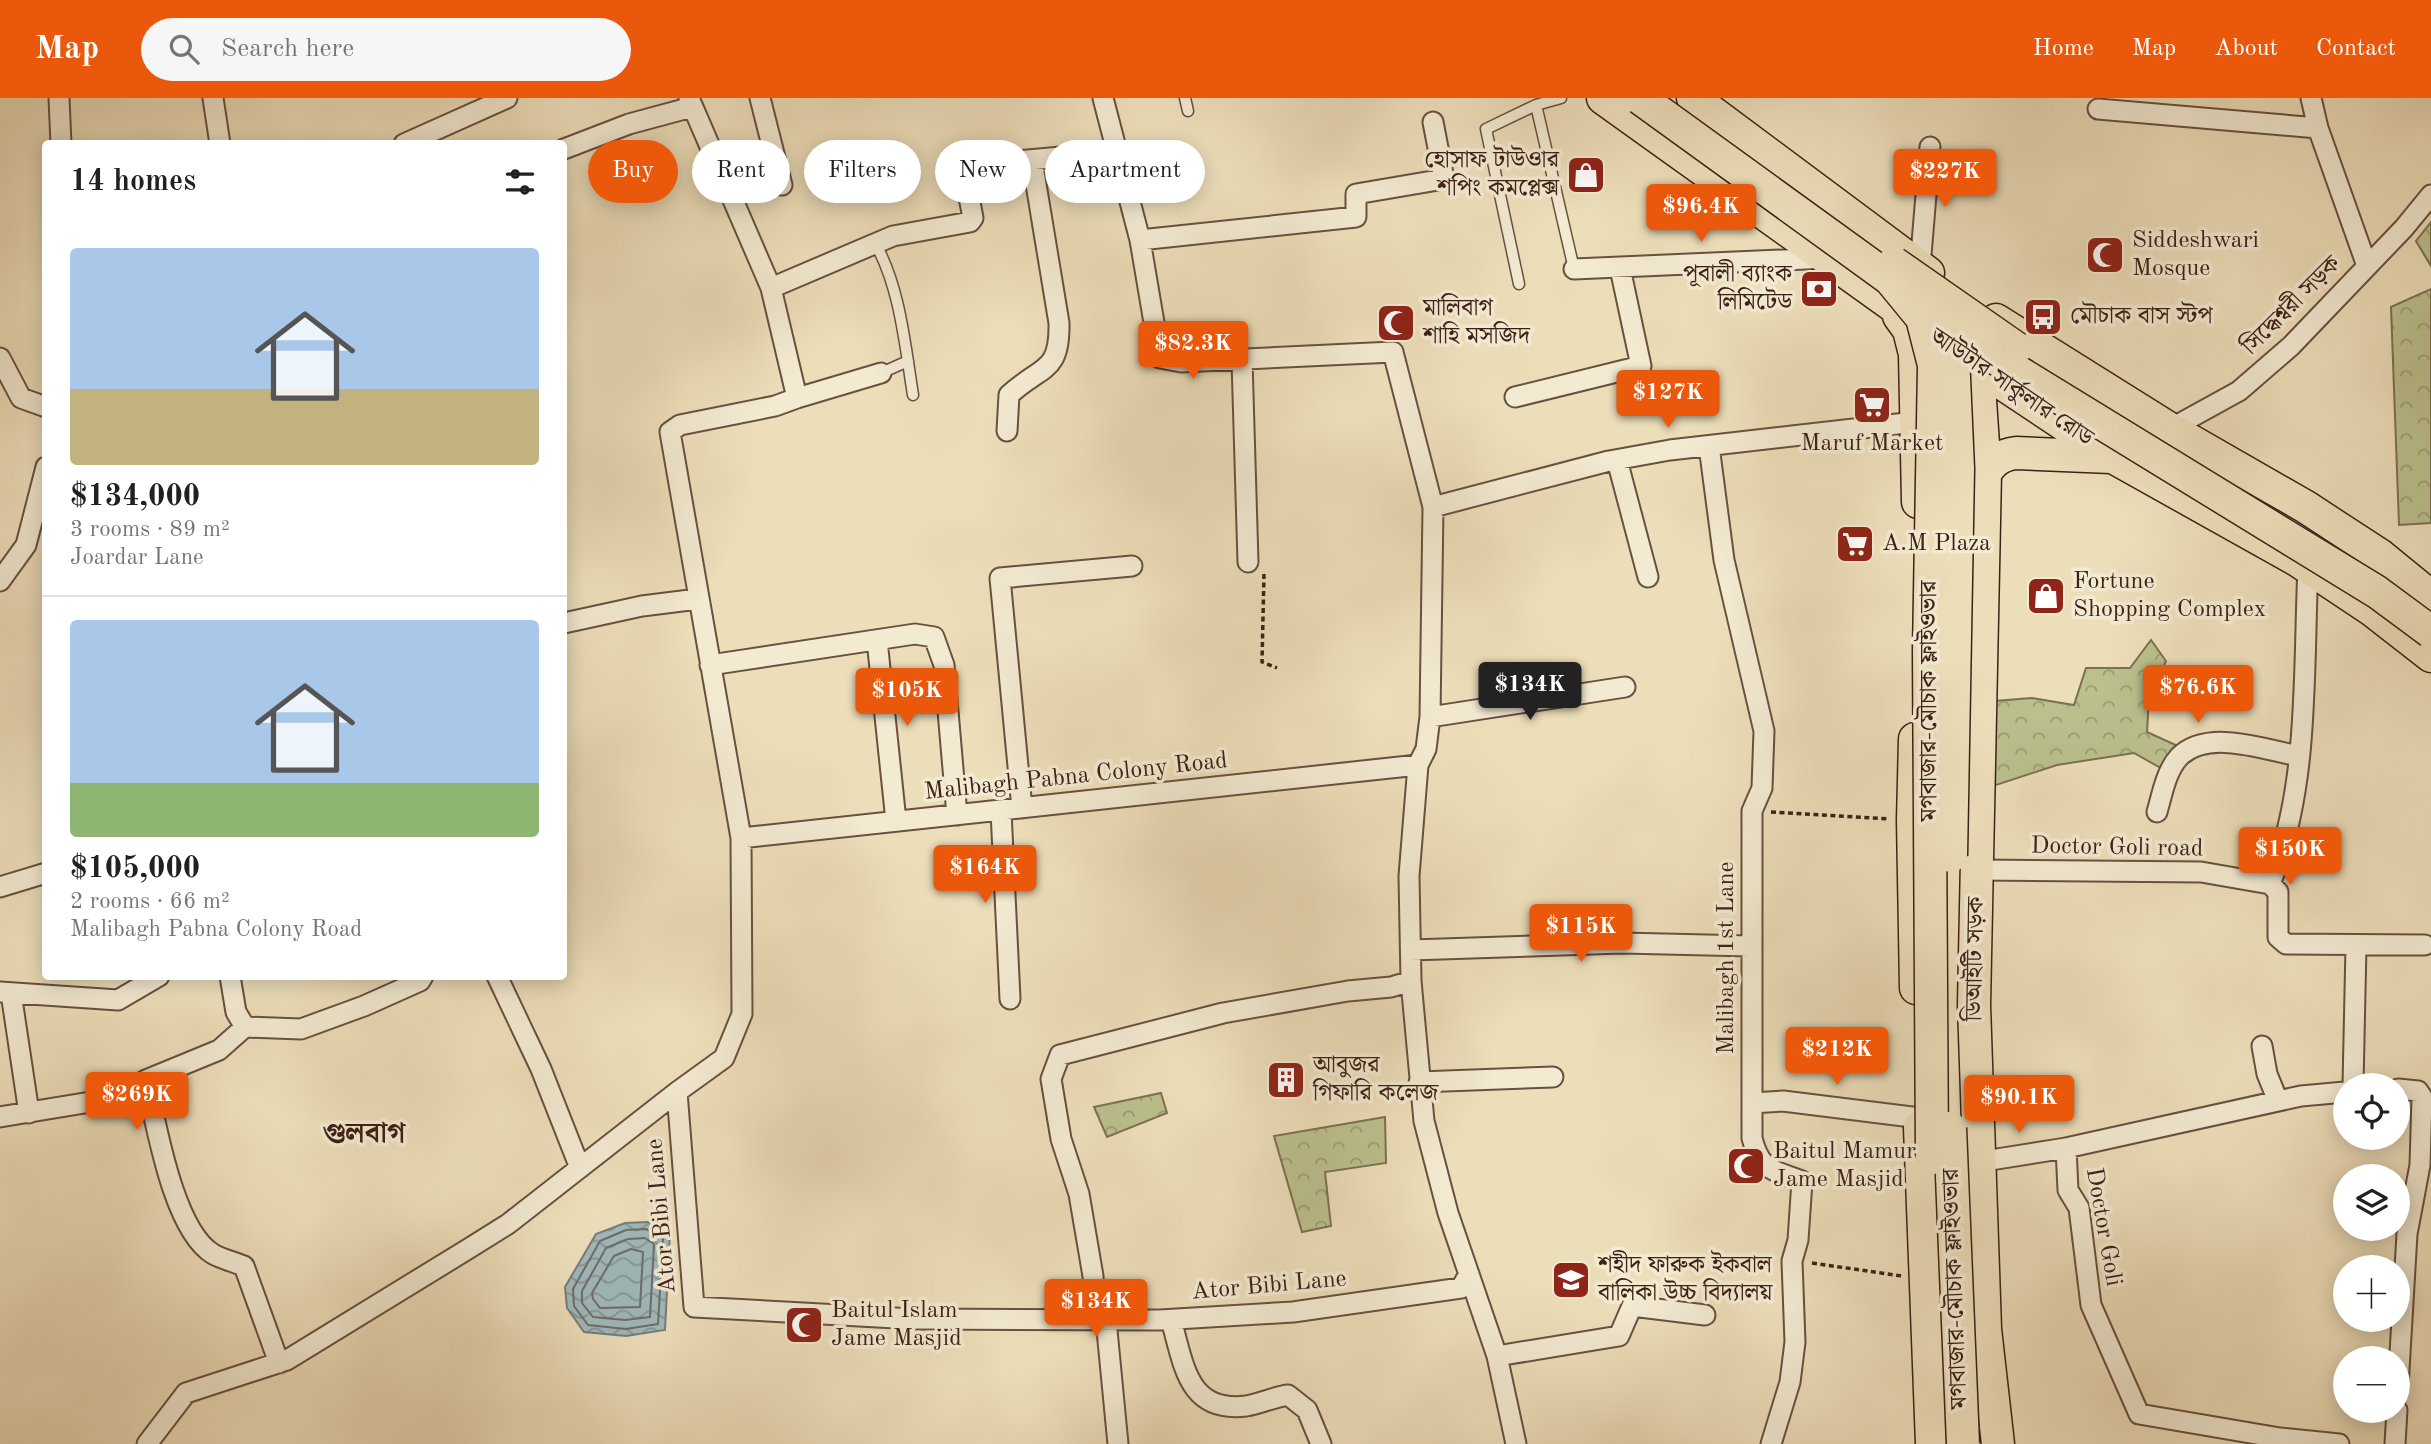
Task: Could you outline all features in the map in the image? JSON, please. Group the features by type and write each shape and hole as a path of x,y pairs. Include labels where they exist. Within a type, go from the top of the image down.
{"main road":[{"name":"আউটার সার্কুলার রোড","path":"1604,98 2003,386 2113,457 2308,567 2372,610 2431,656"},
{"name":"আউটার সার্কুলার রোড","path":"1631,98 1952,332 2377,592 2431,632"},
{"name":"মগবাজার-মৌচাক ফ্লাইওভার","path":"1640,98 1890,279 1916,308 1928,334 1934,365 1929,651 1932,1158 1942,1444"},
{"name":"মগবাজার-মৌচাক ফ্লাইওভার","path":"1668,98 1933,280 1946,309 1952,332 1958,470 1951,887 1950,1163 1963,1444"},
{"name":"আউটার সার্কুলার রোড","path":"1693,98 1721,107 1933,280 2100,402 2381,569 2431,609"},
{"name":"আউটার সার্কুলার রোড","path":"1933,280 2170,429 2306,507 2381,556 2431,597"},
{"path":"1932,1444 1913,820 1918,507 1915,422 1917,375 1912,340 1897,308 1933,280"},
{"name":"ডিআইটি সড়ক","path":"1933,280 1972,334 1978,368 1985,473 1974,1005 1985,1329 1998,1444"},
{"path":"1918,507 1926,495 1931,425 1938,406 1953,388 2009,346 2032,343"},
{"path":"2003,386 2032,343"},
{"path":"1985,473 1992,463 2004,455 2016,453 2113,457"}],"street":[{"path":"59,98 61,140"},
{"path":"213,98 218,140"},
{"path":"413,140 507,98"},
{"path":"760,98 771,140"},
{"path":"1103,98 1112,140"},
{"path":"2311,98 2318,128 2367,266"},
{"path":"567,148 690,102 771,288 797,398"},
{"path":"2098,109 2318,128"},
{"path":"1140,240 1356,217 1356,194 1444,179 1433,122"},
{"path":"1930,147 1933,280"},
{"path":"771,288 874,242 914,232 966,225 973,218 963,166 1045,159"},
{"path":"1007,431 1009,395 1049,367 1060,349 1059,323 1032,160"},
{"name":"সিদ্ধেশ্বরী সড়ক","path":"2170,429 2239,391 2291,346 2431,195"},
{"path":"1129,203 1140,240 1160,358 1181,362 1393,352 1433,507 1430,716 1426,749 1418,765 1409,876 1411,981 1419,1082 1424,1121 1448,1213 1497,1356 1516,1444"},
{"path":"1574,269 1829,258"},
{"path":"1515,397 1641,366 1620,268"},
{"path":"0,358 20,398 42,406"},
{"path":"1242,360 1248,562"},
{"path":"147,1444 186,1393 279,1363 508,1224 724,1058 742,1014 740,838 670,432 680,425 775,405 881,373"},
{"path":"1433,507 1617,460 1709,446 1915,422"},
{"name":"Malibagh 1st Lane","path":"1709,446 1724,560 1764,731 1762,788 1752,811 1752,1138 1757,1157 1763,1166 1802,1181 1798,1240 1792,1261 1795,1342 1790,1382 1771,1444"},
{"path":"1617,460 1648,577"},
{"path":"0,581 26,545 42,483"},
{"path":"1022,808 1000,578 1132,566"},
{"path":"2308,567 2299,756 2280,858 2270,884 2278,892 2278,937 2286,944 2426,945"},
{"path":"567,622 642,606 698,599"},
{"path":"710,665 929,634 938,641 944,665 957,815"},
{"path":"877,640 896,821"},
{"path":"1430,716 1625,687"},
{"path":"2157,812 2167,778 2179,757 2198,745 2227,743 2299,756"},
{"name":"Malibagh Pabna Colony Road","path":"740,838 1418,765"},
{"path":"1001,811 1010,999"},
{"name":"Doctor Goli road","path":"1978,870 2201,872 2270,884"},
{"path":"0,887 42,874"},
{"path":"1411,950 1622,943 1750,946"},
{"path":"2353,1073 2356,946"},
{"path":"29,1113 5,992 118,1000 152,980"},
{"path":"231,980 236,1012 245,1027"},
{"path":"0,1117 115,1098 146,1080 219,1050 245,1027 301,1029 365,1006 421,980"},
{"path":"500,980 541,1069 580,1168"},
{"path":"1118,1444 1079,1194 1061,1139 1051,1079 1060,1055 1223,1013 1391,987 1411,981"},
{"path":"2262,1046 2267,1074 2278,1101"},
{"path":"1419,1082 1553,1077"},
{"path":"146,1080 167,1174 190,1226 212,1253 244,1266 279,1363"},
{"path":"2400,1346 2407,1234 2426,1165 2422,1097 2418,1091 2410,1090"},
{"name":"Ator Bibi Lane","path":"677,1092 694,1307 915,1319 1171,1320 1293,1312 1461,1288 1468,1274"},
{"name":"Doctor Goli","path":"1978,1162 2066,1148 2278,1101 2333,1094"},
{"path":"1752,1103 1783,1101 1920,1118"},
{"name":"Doctor Goli","path":"2066,1148 2068,1190 2079,1208 2091,1305 2139,1414 2279,1441 2339,1444"},
{"path":"1497,1356 1619,1336 1632,1306 1706,1315"},
{"path":"1171,1320 1189,1383 1202,1397 1215,1406 1248,1406 1288,1395 1307,1409 1321,1444"},
{"path":"2395,1444 2396,1423"}],"lane":[{"path":"1185,98 1188,111"},
{"path":"1519,284 1486,128 1536,105 1561,98"},
{"path":"1536,105 1574,269"},
{"path":"874,242 886,262 914,395"},
{"path":"881,373 908,361"}],"path":[{"path":"1248,562 1266,575 1261,619 1262,662 1277,668"},
{"path":"1752,811 1913,820"},
{"path":"1792,1261 1925,1279"}],"green space":[{"path":"2431,222 2431,266 2416,241"},
{"path":"2431,289 2431,523 2399,525 2391,307"},
{"path":"2151,640 2166,661 2149,699 2147,732 2180,747 2166,771 2134,753 2057,765 1984,789 1982,702 2032,698 2074,705 2086,668 2130,668"},
{"path":"1161,1093 1167,1113 1107,1137 1094,1107"},
{"path":"1385,1117 1386,1163 1325,1172 1331,1226 1302,1232 1274,1136"}],"water":[{"path":"648,1222 670,1232 665,1330 626,1336 584,1332 567,1308 565,1287 596,1234 625,1223"}],"place":[{"name":"হোসাফ টাউওার শপিং কমপ্লেক্স","path":"1586,175"},
{"name":"Siddeshwari Mosque","path":"2105,255"},
{"name":"পূবালী ব্যাংক লিমিটেড","path":"1819,289"},
{"name":"মৌচাক বাস স্টপ","path":"2043,317"},
{"name":"মালিবাগ শাহি মসজিদ","path":"1396,323"},
{"name":"Maruf Market","path":"1872,405"},
{"name":"A.M Plaza","path":"1855,544"},
{"name":"Fortune Shopping Complex","path":"2046,596"},
{"name":"আবুজর গিফারি কলেজ","path":"1286,1080"},
{"name":"Baitul Mamur Jame Masjid","path":"1746,1166"},
{"name":"শহীদ ফারুক ইকবাল বালিকা উচ্চ বিদ্যালয়","path":"1571,1280"},
{"name":"Baitul Islam Jame Masjid","path":"804,1325"}],"district":[{"name":"গুলবাগ","path":"364,1135"}]}
